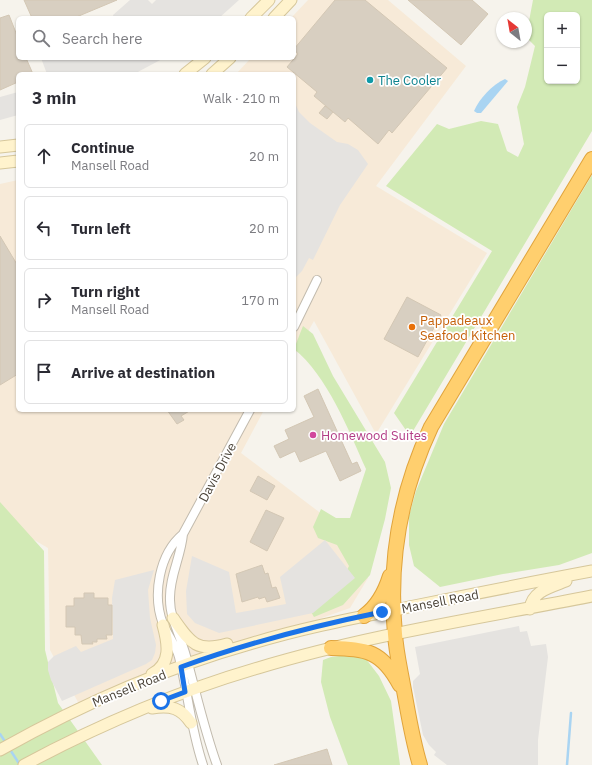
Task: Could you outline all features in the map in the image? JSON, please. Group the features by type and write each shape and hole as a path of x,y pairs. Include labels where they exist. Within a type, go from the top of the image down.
{"highway":[{"path":"420,765 412,735 395,635 393,610 393,566 398,528 407,487 418,455 431,427 592,159"},
{"path":"364,616 370,612 381,598 393,566"},
{"path":"331,648 362,649 376,655 390,668 405,694"}],"main road":[{"path":"253,16 269,0"},
{"path":"276,16 291,0"},
{"path":"188,72 202,60"},
{"path":"214,72 228,60"},
{"path":"0,147 16,145"},
{"path":"0,163 16,161"},
{"path":"530,608 531,602 541,592 588,572"},
{"name":"Mansell Road","path":"0,750 42,726 126,688 185,665 272,637 393,610 588,572"},
{"name":"Mansell Road","path":"24,765 134,711 190,690 258,668 331,648 592,596"},
{"path":"173,618 191,640 206,648 253,636 272,637"},
{"path":"126,688 161,668 167,652 167,640 163,625"},
{"path":"134,711 169,706 177,708 184,714 191,724"}],"street":[{"path":"296,323 317,280"},
{"name":"Davis Drive","path":"185,665 173,618 170,599 171,581 182,548 184,534 249,412"},
{"name":"Davis Drive","path":"184,534 173,542 164,562 158,599 163,625 174,641 185,665"},
{"path":"160,581 171,581"},
{"path":"185,665 190,690 217,765"},
{"path":"190,690 191,724 203,765"}],"shaded area":[{"path":"130,0 148,0 152,4 156,0 239,0 221,16 113,15"},
{"path":"308,0 388,0 466,66 376,186 487,253 376,434 314,321 296,352 296,72 238,72 249,60 296,60 296,16 293,16"},
{"path":"42,60 160,60 138,72 46,72"},
{"path":"16,93 16,116 0,120 0,97"},
{"path":"296,105 299,112 310,123 337,142 348,144 358,150 368,164 340,205 313,260 309,258 302,271 296,277"},
{"path":"16,180 16,412 263,412 241,453 335,524 368,578 350,608 79,704 50,650 48,548 0,520 0,184"},
{"path":"325,540 355,578 313,613 219,633 195,623 187,614 186,591 192,556 229,572 236,613 286,604 280,577"},
{"path":"154,570 148,590 150,618 156,645 152,660 62,701 51,680 48,670 48,662 54,656 76,646 81,652 113,639 112,598 115,580"},
{"path":"519,626 520,632 527,631 531,646 546,644 548,657 538,740 538,765 447,765 434,755 436,752 429,745 423,735 413,687 413,681 420,674 415,647"}],"green space":[{"path":"533,0 592,0 592,131 410,436 394,413 492,251 386,186 437,124 449,129 481,121 498,124 507,151 518,157 524,144 517,107 525,87 535,46 532,43 532,12 531,12"},
{"path":"592,175 592,553 559,565 503,574 440,587 414,566 409,545 409,516 416,491 444,424"},
{"path":"303,326 313,334 333,376 385,462 391,488 385,519 370,575 343,605 314,617 310,610 340,584 349,566 337,545 318,538 313,527 321,509 336,518 350,518 366,469 336,404 317,373 296,351 296,344"},
{"path":"0,502 44,551 45,650 58,703 102,765 0,765"},
{"path":"356,654 366,659 379,676 391,701 400,765 348,765 330,717 321,682 323,660 331,657"}],"water":[{"path":"505,79 508,81 481,113 474,111 486,93"}],"building":[{"path":"24,0 117,0 79,16 31,16"},
{"name":"The Cooler","path":"335,0 365,0 447,68 392,133 389,130 378,144 348,118 345,122 314,96 317,92 296,74 296,72 293,72 287,67 293,60 296,60 298,54 296,52 296,47"},
{"path":"408,0 472,0 488,14 461,45"},
{"path":"9,15 16,33 16,60 27,60 32,72 16,72 16,83 0,90 0,18"},
{"path":"325,106 333,112 327,119 319,113"},
{"path":"0,236 16,263 16,375 0,385"},
{"name":"Pappadeaux Seafood Kitchen","path":"407,297 441,315 418,357 384,339"},
{"name":"Homewood Suites","path":"318,389 352,464 357,462 361,471 340,481 326,451 300,462 295,451 280,458 274,446 289,439 285,430 314,417 304,396"},
{"path":"168,412 188,412 181,416 184,420 177,424"},
{"path":"258,476 275,486 267,500 250,491"},
{"path":"266,510 284,518 267,551 250,542"},
{"path":"262,565 265,574 268,573 272,588 276,587 280,598 267,602 265,597 259,599 258,597 242,602 236,574"},
{"path":"84,593 94,593 94,598 108,598 108,605 112,605 112,635 106,635 107,639 97,639 97,642 92,642 93,644 82,644 81,635 75,635 75,627 66,627 66,606 74,606 74,598 84,598"},
{"path":"327,749 332,765 274,765"}],"waterway":[{"path":"567,765 571,713"},
{"path":"0,734 6,743"},
{"path":"9,748 20,765"}],"place":[{"name":"The Cooler","path":"370,80"},
{"name":"Pappadeaux Seafood Kitchen","path":"412,327"},
{"name":"Homewood Suites","path":"313,435"}],"route":[{"path":"161,701 185,692 181,667 272,637 382,612"}]}
